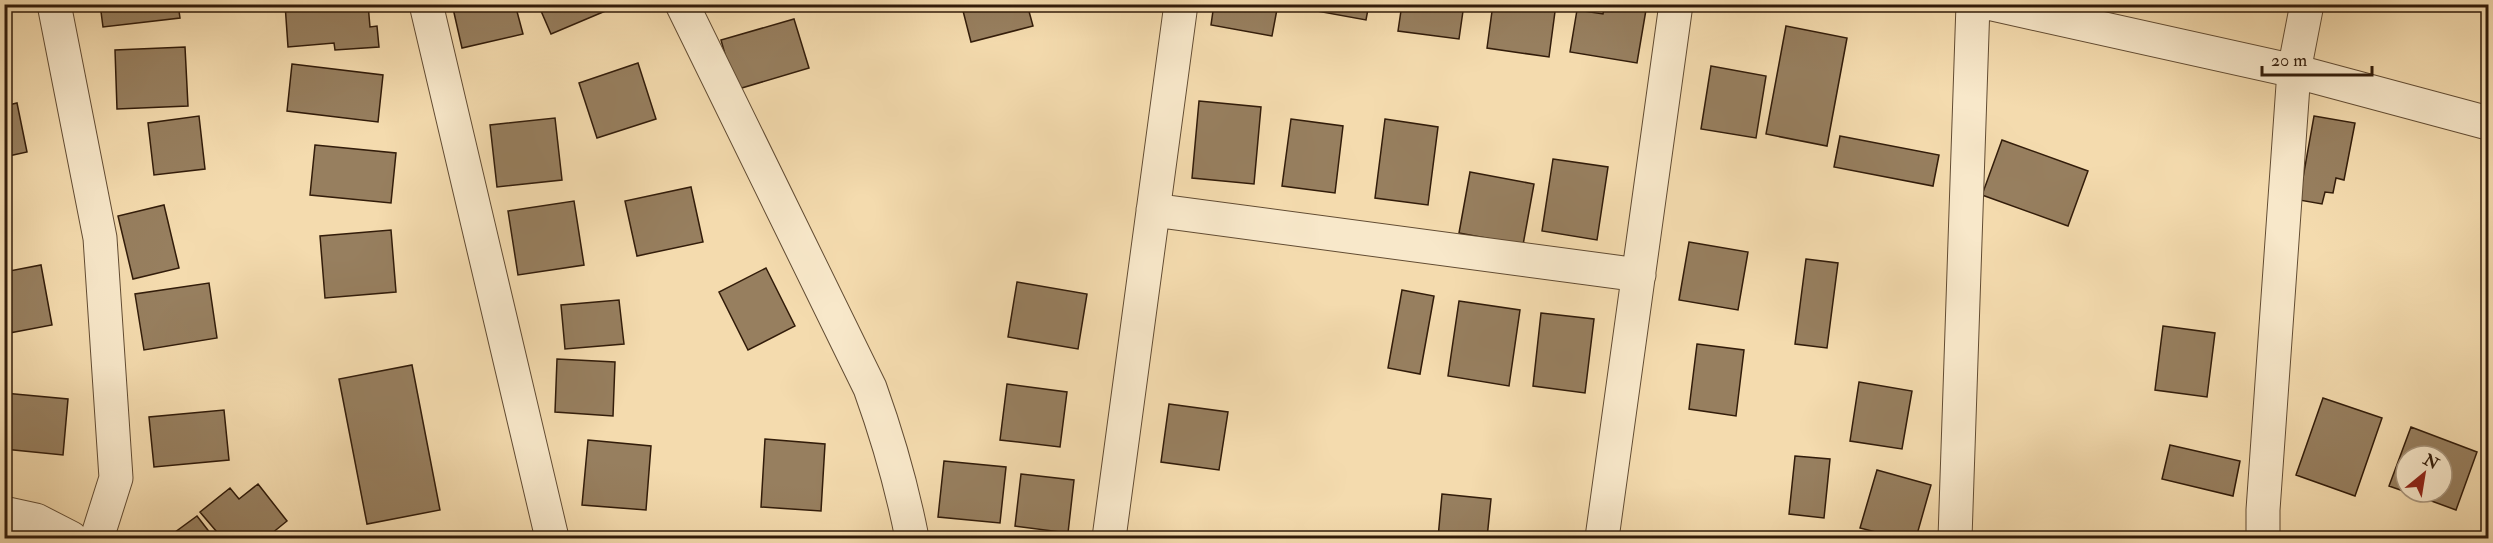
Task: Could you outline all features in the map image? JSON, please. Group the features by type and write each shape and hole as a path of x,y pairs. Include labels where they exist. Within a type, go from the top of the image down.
{"street":[{"path":"54,4 100,238 116,478 98,538"},
{"path":"426,4 552,538"},
{"path":"682,4 870,388 890,442 912,538"},
{"path":"1109,538 1180,4"},
{"path":"1602,538 1676,4"},
{"path":"1955,538 1973,4"},
{"path":"1992,4 2294,71 2488,123"},
{"path":"2263,538 2263,510 2294,71 2307,4"},
{"path":"1153,210 1639,275"},
{"path":"4,513 36,520 71,538"}],"building":[{"path":"100,4 178,4 180,18 103,27"},
{"path":"285,4 368,4 370,27 377,26 379,47 335,50 334,43 288,47"},
{"path":"452,4 515,4 523,34 462,48"},
{"path":"538,4 622,4 551,34"},
{"path":"970,4 1027,4 1033,26 971,42 962,7"},
{"path":"1214,4 1278,4 1272,36 1211,25"},
{"path":"1312,4 1369,4 1366,20 1311,10"},
{"path":"1402,4 1464,4 1459,39 1398,31"},
{"path":"1493,4 1556,4 1549,57 1487,48"},
{"path":"1605,4 1647,4 1637,63 1570,52 1577,10 1603,14"},
{"path":"794,19 809,68 735,90 721,40"},
{"path":"1786,26 1847,38 1827,146 1766,134"},
{"path":"185,47 188,106 117,109 115,50"},
{"path":"638,63 656,119 597,138 579,83"},
{"path":"292,64 383,75 378,122 287,111"},
{"path":"1711,66 1766,76 1756,138 1701,129"},
{"path":"1199,101 1261,107 1254,184 1192,178"},
{"path":"17,103 27,152 4,157 4,106"},
{"path":"199,116 205,169 154,175 148,123"},
{"path":"2314,116 2355,123 2344,180 2336,178 2333,193 2325,192 2322,204 2299,200"},
{"path":"555,118 562,180 497,187 490,125"},
{"path":"1291,119 1343,126 1335,193 1282,186"},
{"path":"1385,119 1438,127 1428,205 1375,198"},
{"path":"1840,136 1939,155 1933,186 1834,167"},
{"path":"2002,140 2088,171 2068,226 1982,195"},
{"path":"315,145 396,153 391,203 310,195"},
{"path":"1553,159 1608,167 1597,240 1542,231"},
{"path":"1470,172 1534,184 1523,245 1459,233"},
{"path":"691,187 703,242 637,256 625,201"},
{"path":"574,201 584,265 518,275 508,211"},
{"path":"164,205 179,268 133,279 118,216"},
{"path":"391,230 396,292 325,298 320,236"},
{"path":"1689,242 1748,252 1738,310 1679,300"},
{"path":"1806,259 1838,263 1827,348 1795,344"},
{"path":"41,265 52,325 4,334 4,272"},
{"path":"766,268 795,326 748,350 719,292"},
{"path":"1017,282 1087,294 1078,349 1008,337"},
{"path":"209,283 217,338 144,350 135,294"},
{"path":"1402,290 1434,296 1420,374 1388,368"},
{"path":"619,300 624,344 565,349 561,305"},
{"path":"1459,301 1520,310 1509,386 1448,376"},
{"path":"1541,313 1594,319 1585,393 1533,386"},
{"path":"2163,326 2215,333 2207,397 2155,390"},
{"path":"1697,344 1744,350 1736,416 1689,409"},
{"path":"557,359 615,362 613,416 555,412"},
{"path":"412,365 440,510 367,524 339,379"},
{"path":"1859,382 1912,391 1902,449 1850,441"},
{"path":"1007,384 1067,392 1060,447 1000,440"},
{"path":"4,393 68,399 63,455 4,449"},
{"path":"2323,398 2382,418 2355,496 2296,475"},
{"path":"1169,404 1228,412 1219,470 1161,462"},
{"path":"224,410 229,460 154,467 149,417"},
{"path":"2411,427 2477,452 2456,510 2440,504 2454,504 2454,444 2405,444"},
{"path":"765,439 825,444 821,511 761,507"},
{"path":"588,440 651,446 646,510 582,505"},
{"path":"2170,445 2240,461 2233,496 2162,479"},
{"path":"1795,456 1830,459 1824,518 1789,514"},
{"path":"944,461 1006,467 1000,523 938,517"},
{"path":"1877,470 1931,485 1916,538 1899,538 1860,528"},
{"path":"2394,473 2394,488 2389,486"},
{"path":"1021,474 1074,480 1068,533 1015,526"},
{"path":"258,484 287,521 266,538 222,538 200,512 230,488 239,499"},
{"path":"1442,494 1491,499 1487,538 1438,538"},
{"path":"197,516 214,538 167,538"}]}
